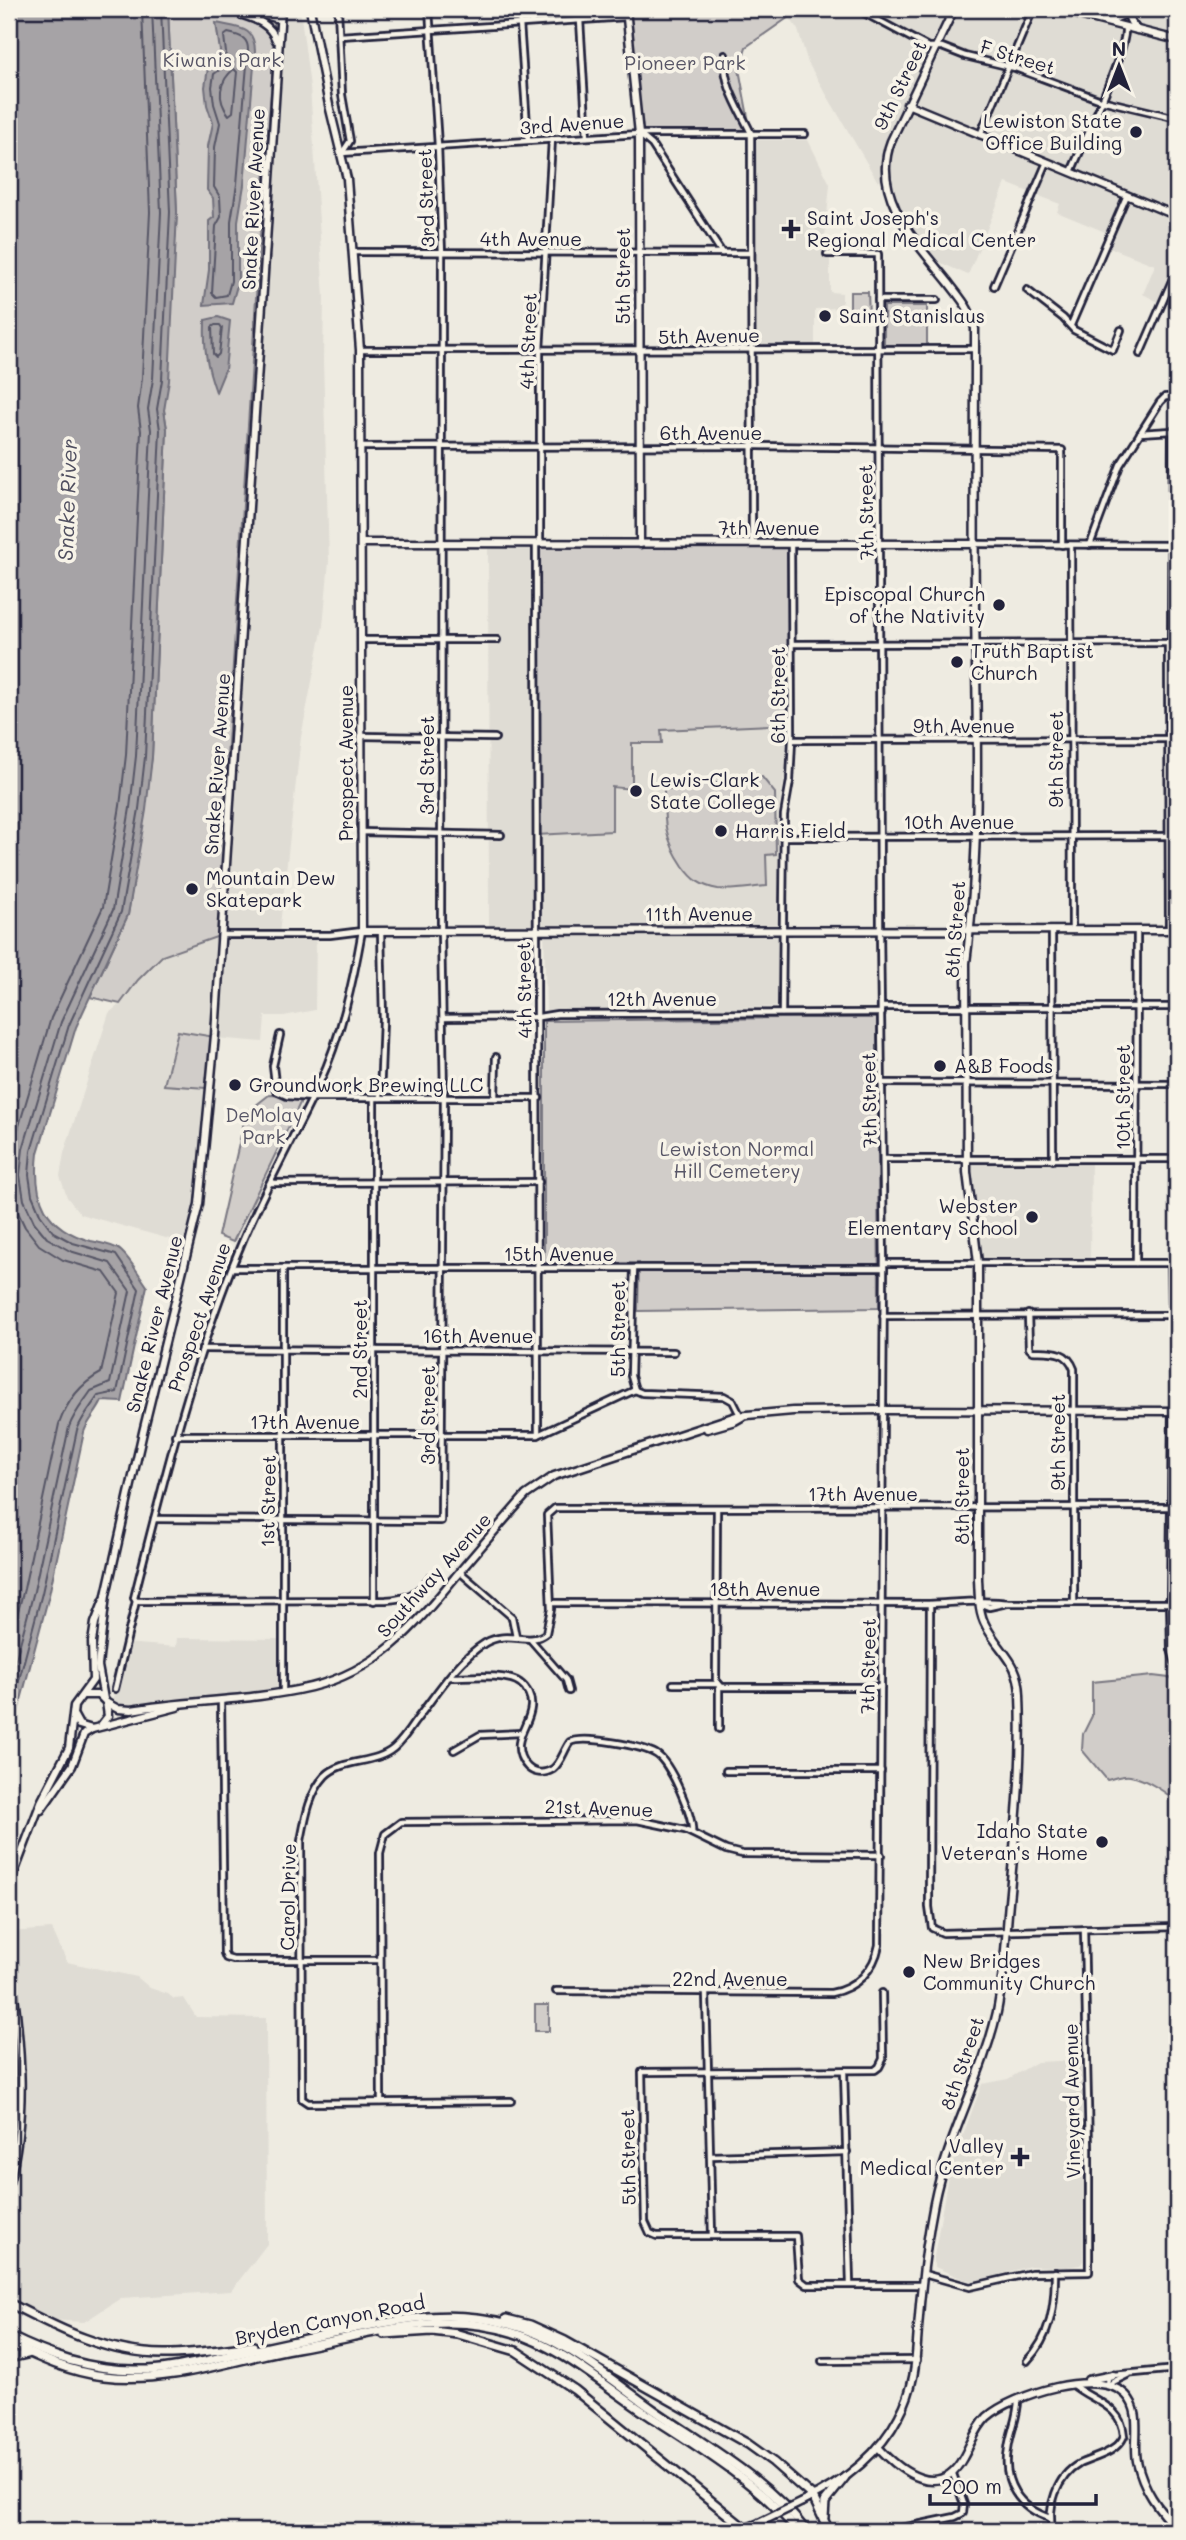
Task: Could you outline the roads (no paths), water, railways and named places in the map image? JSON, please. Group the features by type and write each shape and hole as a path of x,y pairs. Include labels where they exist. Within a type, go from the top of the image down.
{"main road":[{"path":"227,9 267,25 275,39 277,52"},
{"path":"240,9 280,19"},
{"name":"Snake River Avenue","path":"105,1701 98,1666 106,1595 143,1432 200,1204 212,1086 280,9"},
{"path":"310,9 341,153"},
{"name":"5th Street","path":"626,9 639,134 640,544"},
{"name":"9th Street","path":"885,178 885,156 907,104 954,9"},
{"path":"1055,9 1177,40"},
{"path":"1088,18 1114,19 1124,11"},
{"path":"1124,11 1125,28"},
{"path":"1124,11 1139,31"},
{"path":"907,104 1177,216"},
{"name":"Prospect Avenue","path":"341,153 347,179 360,351 362,931"},
{"name":"8th Street","path":"744,2531 813,2497 845,2477 878,2447 891,2431 906,2401 917,2360 930,2226 941,2174 981,2064 996,2012 1002,1979 1019,1792 1020,1692 1015,1667 987,1628 979,1603 978,1263 967,1159 966,1007 966,963 971,930 977,836 975,329 971,313 911,234 889,197 885,178"},
{"name":"7th Avenue","path":"361,543 974,544"},
{"name":"11th Avenue","path":"362,931 1177,930"},
{"path":"884,1410 1174,1411"},
{"name":"Southway Avenue","path":"105,1701 123,1710 283,1692 327,1682 358,1670 379,1657 413,1628 526,1495 554,1476 688,1433 735,1422 742,1417 793,1411 884,1410"},
{"name":"Snake River Avenue","path":"82,1695 93,1680 92,1642 95,1623 106,1595"},
{"path":"9,1886 33,1823 45,1795 65,1761 74,1706 82,1695 93,1693 105,1701 108,1716 84,1734 72,1766 33,1823"},
{"name":"Southway Avenue","path":"96,1727 189,1703"},
{"path":"73,1713 79,1725 96,1727"},
{"path":"9,1956 9,1986"},
{"path":"9,1963 15,2006 21,2122 9,2183"},
{"path":"9,2012 9,2087"},
{"path":"9,2303 89,2341 139,2353 179,2354 282,2343"},
{"path":"464,2316 488,2315 512,2320 565,2341 748,2444 774,2462 813,2497 829,2531"},
{"name":"Bryden Canyon Road","path":"9,2336 39,2351 72,2362 105,2369 135,2371 193,2364 282,2343 416,2317 464,2316 500,2322 528,2330 581,2358 770,2492 806,2531"},
{"name":"Bryden Canyon Road","path":"10,2347 82,2372 105,2377 145,2377 193,2371 416,2323 486,2326 527,2337 576,2364 748,2484 777,2508 797,2531"},
{"path":"352,2337 432,2332 470,2337 516,2351 575,2390 744,2531"},
{"path":"9,2336 10,2347"},
{"path":"9,2358 31,2355"},
{"path":"878,2447 915,2477 940,2479 953,2474 962,2462 979,2425 994,2412 1018,2400 1113,2375"},
{"path":"1073,2384 1096,2383 1127,2395 1133,2406 1140,2474 1154,2501 1177,2529"},
{"path":"824,2521 825,2502 845,2477"}],"street":[{"name":"Prospect Avenue","path":"338,9 343,104 350,141 341,153"},
{"name":"3rd Street","path":"374,1520 441,1521 444,1097 441,931 442,254 429,9"},
{"path":"519,9 527,141"},
{"name":"F Street","path":"857,9 928,47 1009,66 1101,100 1177,118"},
{"path":"980,135 1033,9"},
{"path":"340,36 626,17"},
{"path":"580,20 587,137"},
{"path":"1071,172 1125,38 1125,28"},
{"path":"725,55 724,72 727,85 751,133 752,544"},
{"name":"3rd Avenue","path":"341,153 639,134 805,134"},
{"path":"639,134 653,148 722,253"},
{"name":"4th Street","path":"538,1435 540,351 552,139"},
{"path":"994,286 1047,162"},
{"path":"1071,325 1127,195"},
{"name":"4th Avenue","path":"353,252 751,253"},
{"name":"7th Street","path":"827,254 878,254 880,930 884,1159 884,1509 879,1945"},
{"path":"1140,354 1177,269"},
{"path":"1027,290 1078,333 1113,350 1121,330"},
{"path":"878,300 937,300"},
{"name":"5th Avenue","path":"360,351 975,349"},
{"path":"1090,545 1115,475 1160,402 1165,397 1177,397"},
{"path":"1140,433 1172,431 1174,545 1169,739 1169,930"},
{"name":"6th Avenue","path":"362,447 752,446 1062,450 1062,545"},
{"name":"6th Street","path":"782,1013 785,930 783,815 790,781 792,740 791,544"},
{"name":"7th Avenue","path":"974,544 1174,545"},
{"name":"9th Street","path":"1071,545 1072,930"},
{"path":"362,640 498,640"},
{"path":"792,644 1172,643"},
{"path":"361,736 495,737"},
{"name":"9th Avenue","path":"792,740 1177,739"},
{"path":"361,832 500,835"},
{"name":"10th Avenue","path":"783,837 1177,836"},
{"path":"1052,930 1053,1160"},
{"name":"10th Street","path":"1136,1263 1137,930"},
{"name":"Prospect Avenue","path":"115,1689 136,1601 134,1598 175,1435 202,1349 239,1248 312,1098 337,1036 362,931"},
{"name":"11th Avenue","path":"222,935 330,935 362,931"},
{"name":"2nd Street","path":"374,1601 374,1182 383,1020 381,931"},
{"path":"882,1007 1177,1007"},
{"name":"12th Avenue","path":"443,1018 539,1017 550,1014 882,1013"},
{"path":"280,1035 273,1066 276,1091 287,1096 539,1098"},
{"path":"495,1098 496,1057"},
{"path":"883,1083 1177,1084"},
{"path":"884,1159 1177,1159"},
{"path":"269,1183 539,1182"},
{"path":"883,1316 1174,1315 1174,1263"},
{"name":"15th Avenue","path":"233,1268 634,1268 1174,1263"},
{"name":"1st Street","path":"283,1268 283,1692"},
{"name":"5th Street","path":"634,1268 631,1377 635,1390"},
{"name":"9th Street","path":"1028,1314 1032,1351 1061,1353 1072,1363 1074,1604"},
{"name":"16th Avenue","path":"202,1349 282,1352 674,1352"},
{"path":"635,1390 642,1393 724,1396 733,1401 742,1417"},
{"name":"17th Avenue","path":"175,1435 538,1435 635,1390"},
{"path":"1174,1411 1170,1604 1171,1649 1177,1670"},
{"name":"17th Avenue","path":"551,1603 547,1515 555,1508 1174,1507"},
{"path":"717,1509 716,1681 722,1688 881,1687"},
{"path":"154,1520 374,1520"},
{"path":"460,1572 512,1617 516,1637"},
{"path":"136,1601 374,1601 411,1596 424,1586 430,1577"},
{"path":"531,1640 546,1633 551,1603"},
{"name":"18th Avenue","path":"551,1603 979,1603 989,1607 1008,1603 1177,1603"},
{"path":"930,1604 929,1907 932,1928 943,1933 1177,1927"},
{"name":"Carol Drive","path":"381,2102 305,2101 302,2097 302,1841 310,1802 324,1777 337,1768 371,1760 393,1749 469,1655 489,1641 502,1636 531,1640"},
{"path":"531,1640 566,1680 569,1691"},
{"path":"450,1677 504,1678 521,1683 530,1697 531,1707 521,1733 519,1757 526,1767 539,1772 555,1767 570,1741 580,1738 655,1753 665,1763 688,1810 693,1826 692,1833"},
{"path":"673,1684 719,1684"},
{"path":"719,1684 719,1728"},
{"path":"221,1700 222,1948 226,1958 380,1960 381,2102 511,2101"},
{"path":"454,1750 480,1735 521,1733"},
{"path":"726,1771 881,1771"},
{"name":"21st Avenue","path":"380,1960 382,1839 388,1830 405,1820 628,1819 654,1822 692,1833 726,1850 742,1854 881,1855"},
{"name":"Vineyard Avenue","path":"1055,2272 1089,2272 1084,1929"},
{"name":"22nd Avenue","path":"556,1991 839,1992 852,1986 869,1971 879,1945"},
{"path":"706,1993 712,2235"},
{"path":"709,2073 875,2070 883,2059 883,1993"},
{"path":"844,2071 850,2284 923,2285"},
{"name":"5th Street","path":"709,2073 642,2073 646,2225 650,2232 657,2236 796,2236 801,2282 807,2285 850,2284"},
{"path":"711,2156 847,2152"},
{"path":"924,2274 970,2287 1031,2273 1055,2272 1049,2327 1039,2348 1027,2361"},
{"path":"822,2361 917,2360"},
{"path":"1109,2386 1108,2377 1113,2375 1177,2369"},
{"path":"1109,2386 1129,2374"},
{"path":"1053,2531 1051,2518 1054,2499 1064,2479 1080,2464 1115,2448 1124,2436 1122,2424 1112,2410 1073,2384"},
{"path":"1018,2400 1008,2448 1008,2477 1020,2501 1051,2518"},
{"path":"898,2531 962,2513 964,2504 953,2474"}],"water":[{"name":"Snake River","path":"9,9 168,9 177,212 169,381 164,410 167,429 152,757 146,810 128,915 76,1027 38,1153 37,1169 40,1197 52,1219 75,1235 118,1249 147,1286 122,1402 102,1401 84,1432 49,1595 9,1745"},
{"path":"216,23 249,33 255,45 255,54 244,185 238,221 238,282 232,303 204,305 209,270 209,221 214,217 213,198 207,190 208,146 213,123 205,87 208,68 216,65 220,51"},
{"path":"218,317 230,321 225,370 216,392 206,356 205,320"}],"place":[{"name":"Lewiston State Office Building","path":"1136,132"},
{"name":"Saint Joseph's Regional Medical Center","path":"791,229"},
{"name":"Saint Stanislaus","path":"825,316"},
{"name":"Episcopal Church of the Nativity","path":"999,605"},
{"name":"Truth Baptist Church","path":"957,662"},
{"name":"Lewis-Clark State College","path":"636,791"},
{"name":"Harris Field","path":"721,831"},
{"name":"Mountain Dew Skatepark","path":"192,889"},
{"name":"A&B Foods","path":"940,1066"},
{"name":"Groundwork Brewing LLC","path":"235,1085"},
{"name":"Webster Elementary School","path":"1032,1217"},
{"name":"Idaho State Veteran's Home","path":"1102,1842"},
{"name":"New Bridges Community Church","path":"909,1972"},
{"name":"Valley Medical Center","path":"1020,2157"}],"park label":[{"name":"Kiwanis Park","path":"222,60"},
{"name":"Pioneer Park","path":"685,63"},
{"name":"DeMolay Park","path":"264,1126"},
{"name":"Lewiston Normal Hill Cemetery","path":"737,1160"}]}
